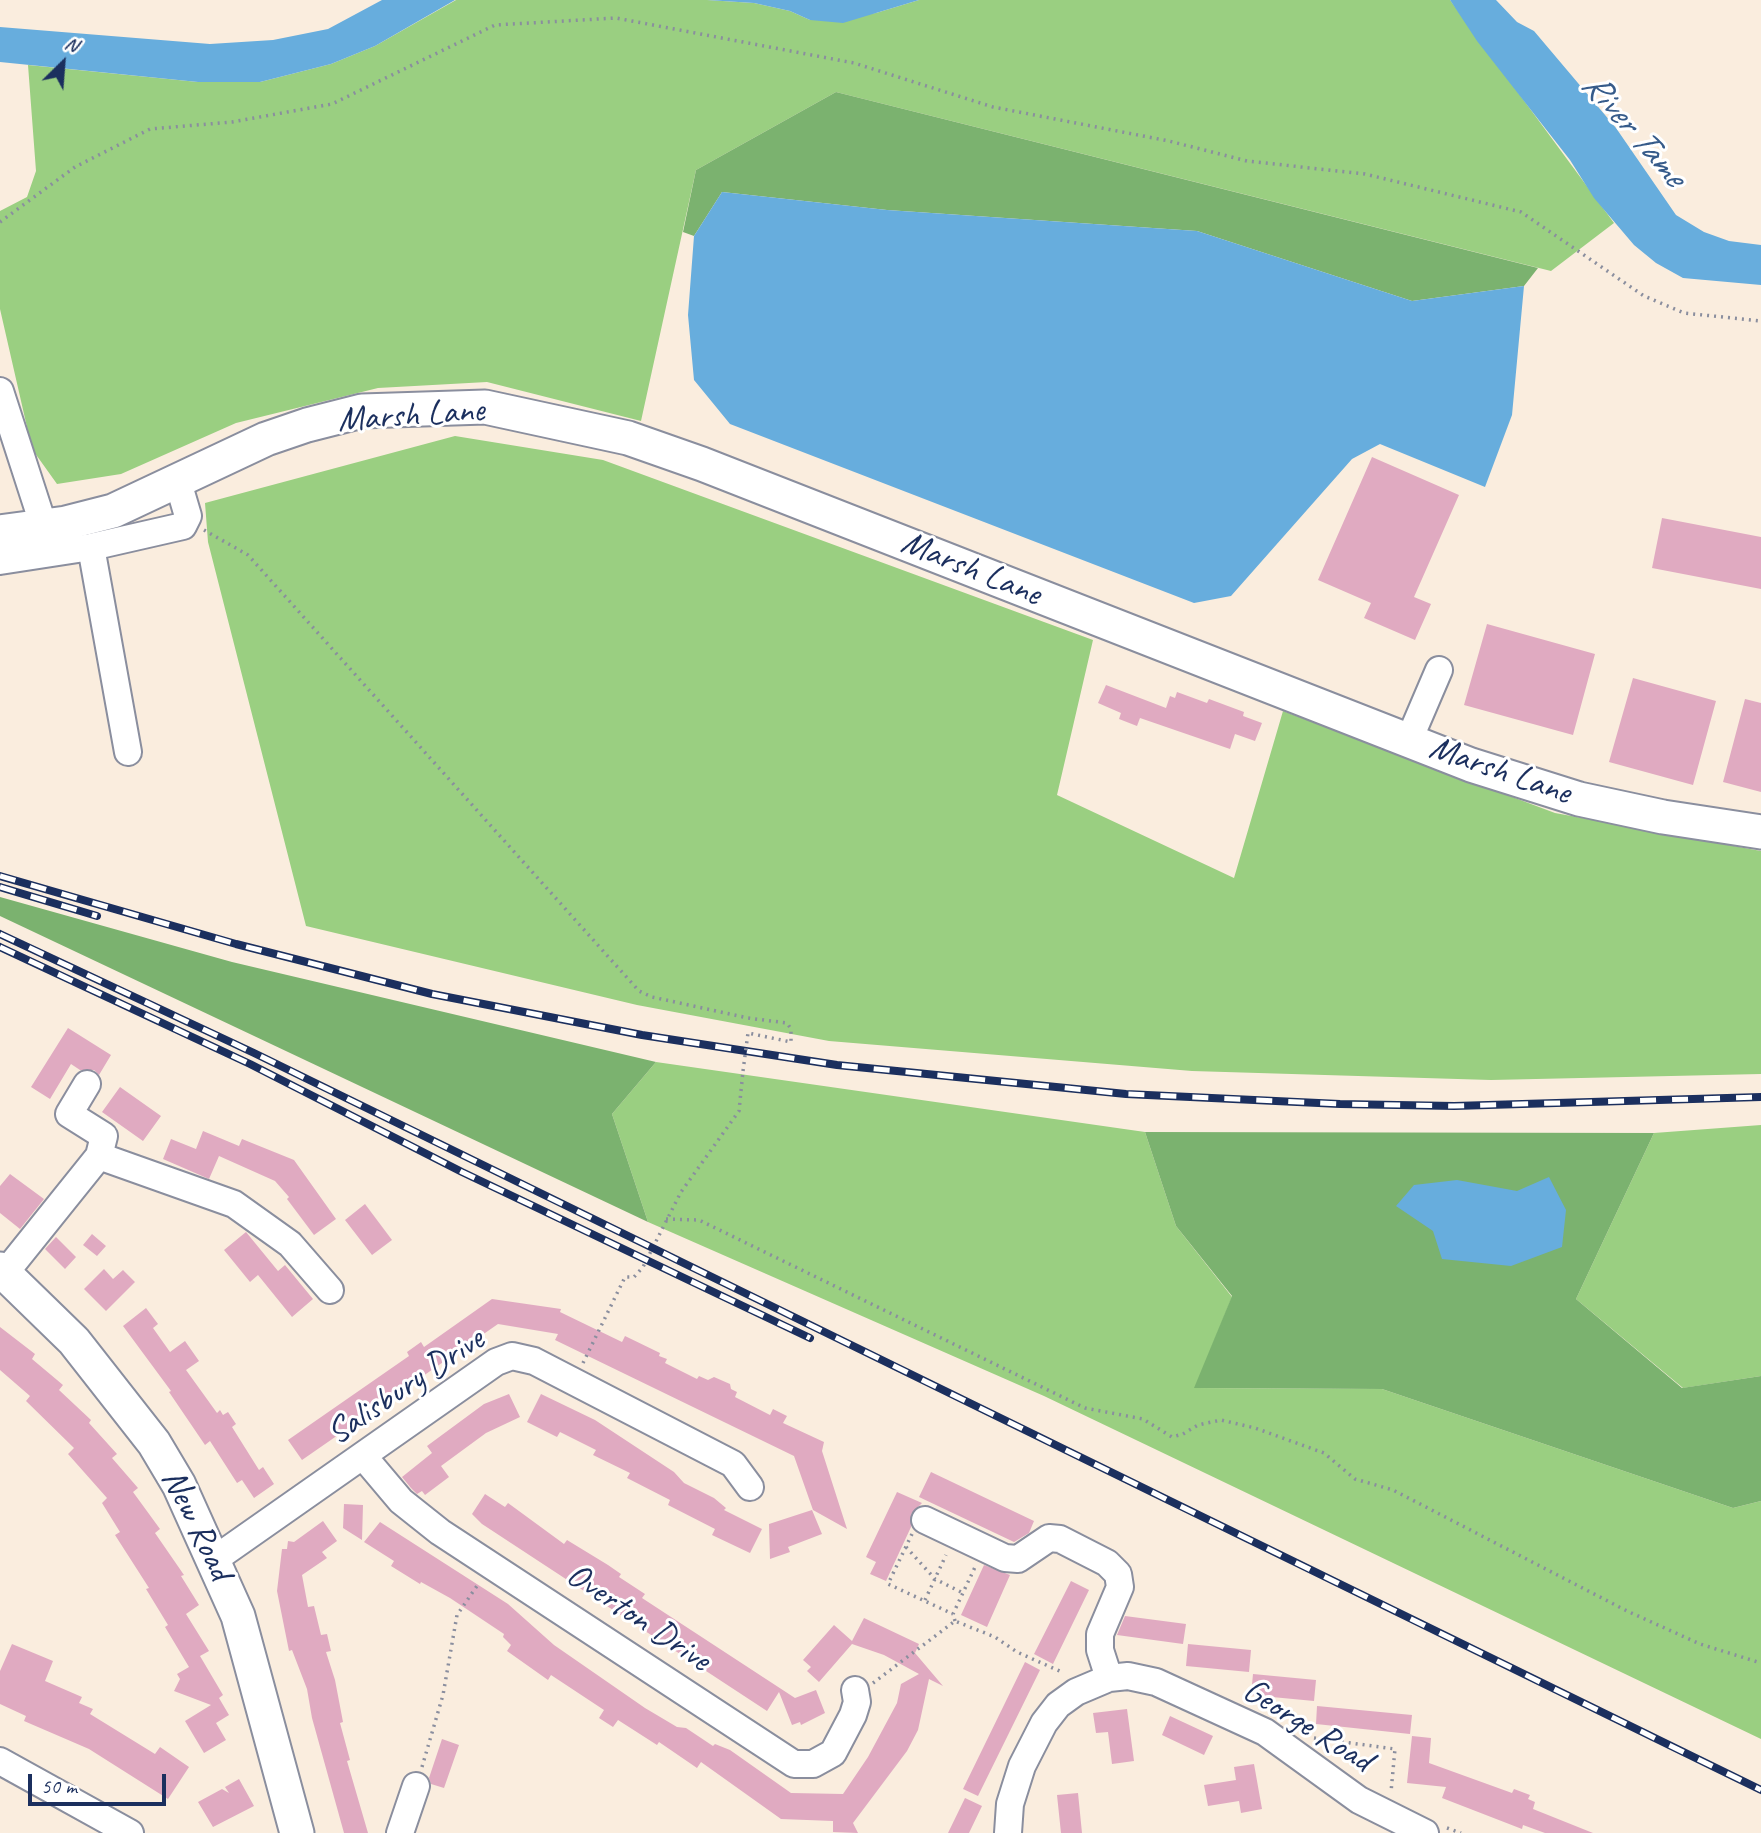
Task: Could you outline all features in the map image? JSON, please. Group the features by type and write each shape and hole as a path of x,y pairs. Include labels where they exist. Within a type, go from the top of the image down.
{"main road":[{"name":"Marsh Lane","path":"0,533 44,527 113,511 266,439 307,425 362,411 485,407 628,438 702,464 1270,689 1471,765 1579,799 1663,817 1761,832"},
{"name":"New Road","path":"2,1271 74,1340 118,1394 179,1485 215,1559 238,1616 297,1833"}],"street":[{"path":"1,397 44,527"},
{"path":"0,561 91,547 183,526 188,516 177,482"},
{"path":"91,547 128,752"},
{"path":"1409,740 1439,670"},
{"path":"2,1271 99,1156 104,1136 69,1114 87,1084"},
{"path":"99,1156 234,1204 290,1244 330,1290"},
{"name":"Salisbury Drive","path":"215,1559 504,1358 534,1360 733,1464 750,1487"},
{"name":"Overton Drive","path":"363,1456 410,1509 440,1532 493,1563 794,1763 813,1764 833,1754 853,1715 857,1702 855,1690"},
{"path":"925,1520 1006,1558 1018,1559 1049,1538 1060,1539 1107,1563 1118,1574 1120,1587 1100,1634 1100,1681 1065,1699 1045,1723 1022,1766 1010,1804 1008,1833"},
{"name":"George Road","path":"1100,1681 1128,1676 1156,1682 1265,1732 1359,1800 1432,1829"},
{"path":"0,1761 130,1833"},
{"path":"400,1833 416,1786"}],"path":[{"path":"0,222 75,167 150,129 232,122 332,104 495,26 617,18 854,63 993,107 1169,141 1247,161 1365,174 1521,212 1644,296 1684,313 1761,321"},
{"path":"187,521 248,555 639,991 652,998 748,1018 787,1023 791,1029 791,1042 748,1033 739,1111 681,1192 643,1267 635,1277 625,1278 574,1381"},
{"path":"666,1219 699,1220 1085,1408 1143,1419 1172,1437 1184,1434 1198,1425 1221,1420 1255,1428 1324,1453 1355,1479 1393,1490 1627,1611 1700,1644 1761,1664"},
{"path":"925,1520 919,1517 888,1584 953,1614"},
{"path":"925,1601 955,1534"},
{"path":"906,1547 934,1579 963,1592"},
{"path":"955,1621 953,1614 984,1548"},
{"path":"416,1786 443,1695 457,1615 493,1563"},
{"path":"855,1690 877,1682 955,1621"},
{"path":"955,1621 995,1637 1017,1653 1100,1681"},
{"path":"1304,1737 1395,1749 1390,1798"},
{"path":"1432,1829 1461,1833"}],"green space":[{"path":"456,0 707,0 754,3 790,11 810,20 876,13 919,0 1450,0 1614,223 1551,271 836,92 696,170 641,421 487,382 378,388 236,423 121,474 57,484 32,449 0,309 0,211 27,197 36,171 28,65 198,82 260,82 331,64 375,46"},
{"path":"836,92 1538,268 1524,286 1412,301 1197,231 887,210 722,192 694,236 683,232 696,170"},
{"path":"455,436 603,460 1093,640 1057,795 1234,878 1283,711 1555,813 1761,851 1761,1074 1491,1080 1192,1071 829,1041 637,1005 306,926 208,542 205,503"},
{"path":"0,897 232,962 656,1062 612,1114 648,1222 0,916"},
{"path":"656,1062 1145,1132 1176,1226 1232,1297 1195,1388 1382,1389 1733,1508 1761,1501 1761,1739 1044,1396 648,1222 612,1114"},
{"path":"1761,1125 1761,1376 1683,1388 1576,1299 1654,1133"},
{"path":"1145,1132 1654,1133 1576,1299 1682,1388 1761,1376 1761,1501 1733,1508 1382,1389 1194,1388 1232,1296 1176,1226"}],"water":[{"path":"382,0 455,0 375,46 331,64 260,82 198,82 0,62 0,27 210,44 273,40 328,29"},
{"path":"707,0 919,0 843,23 810,20 790,11 754,3"},
{"path":"1450,0 1496,0 1517,22 1534,31 1616,128 1676,215 1704,232 1729,241 1761,245 1761,285 1683,278 1656,263 1634,245 1594,198 1570,160 1477,41"},
{"path":"722,192 887,210 1197,231 1412,301 1524,286 1512,415 1485,487 1380,444 1352,459 1231,596 1194,603 730,424 694,380 688,315 694,236"},
{"path":"1549,1177 1566,1210 1562,1247 1511,1266 1442,1259 1433,1231 1396,1206 1414,1185 1457,1180 1517,1191"}],"building":[{"path":"1372,457 1459,495 1414,597 1431,604 1415,640 1364,618 1371,603 1318,580"},
{"path":"1662,518 1761,537 1761,589 1652,568"},
{"path":"1487,624 1595,654 1573,735 1464,705"},
{"path":"1633,678 1716,701 1693,785 1609,762"},
{"path":"1106,685 1166,708 1170,696 1175,698 1177,692 1207,703 1209,699 1244,712 1243,716 1262,723 1255,741 1235,734 1230,749 1140,718 1137,726 1119,719 1121,713 1098,703"},
{"path":"1745,699 1761,703 1761,792 1723,782"},
{"path":"68,1028 111,1055 99,1075 94,1070 80,1070 71,1064 50,1099 31,1087"},
{"path":"120,1087 161,1116 143,1141 102,1112"},
{"path":"203,1131 239,1146 242,1139 294,1160 336,1219 314,1235 275,1181 219,1156 209,1179 163,1159 171,1139 196,1149"},
{"path":"10,1174 44,1199 20,1229 0,1213 0,1186"},
{"path":"365,1204 392,1240 372,1255 345,1220"},
{"path":"246,1232 278,1271 285,1265 313,1299 292,1317 258,1275 250,1282 224,1250"},
{"path":"92,1234 106,1246 97,1256 83,1245"},
{"path":"56,1237 76,1257 65,1269 45,1249"},
{"path":"104,1269 113,1279 123,1270 135,1282 106,1311 84,1289"},
{"path":"492,1299 561,1309 560,1312 622,1342 625,1336 660,1353 659,1356 667,1359 665,1363 697,1379 699,1376 708,1380 714,1377 730,1384 731,1389 737,1392 735,1397 770,1415 773,1409 787,1416 783,1423 824,1442 822,1451 847,1529 813,1510 794,1456 555,1340 558,1334 498,1324 302,1460 288,1440 409,1356 407,1352 421,1342 424,1347"},
{"path":"146,1308 158,1324 153,1328 170,1352 185,1341 199,1361 186,1370 217,1413 220,1410 223,1415 228,1412 236,1424 232,1427 259,1470 263,1467 274,1484 254,1498 242,1480 237,1483 210,1441 205,1445 169,1392 171,1391 123,1326"},
{"path":"0,1327 35,1354 32,1359 63,1385 59,1390 91,1420 89,1423 117,1454 112,1458 138,1488 133,1492 160,1529 155,1533 184,1575 181,1576 199,1605 186,1614 209,1651 200,1656 223,1695 219,1698 229,1715 216,1723 226,1740 204,1753 185,1721 211,1705 174,1691 180,1679 177,1674 189,1667 165,1627 168,1625 146,1589 149,1588 115,1535 120,1532 102,1503 107,1498 68,1454 74,1448 26,1401 30,1396 0,1370"},
{"path":"509,1394 520,1417 486,1433 441,1466 449,1477 425,1495 422,1491 417,1494 402,1477 432,1453 427,1446 484,1404"},
{"path":"541,1394 595,1420 674,1472 684,1483 714,1498 726,1508 724,1510 762,1529 750,1553 712,1535 715,1529 668,1505 670,1500 627,1478 630,1473 593,1455 596,1450 560,1432 557,1437 527,1422"},
{"path":"931,1472 1034,1521 1029,1533 1014,1542 919,1497"},
{"path":"897,1492 922,1503 911,1514 911,1527 886,1581 870,1574 876,1562 866,1557"},
{"path":"485,1494 505,1507 508,1503 564,1544 567,1540 608,1565 621,1574 619,1577 645,1594 642,1598 795,1698 816,1690 825,1713 801,1725 800,1722 792,1725 779,1692 767,1711 482,1524 472,1514"},
{"path":"344,1504 363,1505 362,1540 343,1528"},
{"path":"812,1510 822,1534 788,1547 790,1552 770,1559 769,1524"},
{"path":"323,1521 337,1541 322,1552 327,1558 302,1575 308,1607 314,1606 321,1635 327,1634 331,1651 326,1652 335,1680 343,1722 340,1723 350,1760 347,1761 368,1833 344,1833 312,1718 307,1689 292,1650 289,1651 277,1591 282,1549 287,1549 288,1541 294,1542"},
{"path":"380,1522 508,1604 554,1645 645,1708 677,1727 686,1728 713,1746 715,1744 730,1750 791,1793 843,1794 868,1757 897,1703 901,1684 919,1674 884,1655 852,1644 819,1682 807,1671 811,1667 803,1660 834,1625 852,1641 864,1618 919,1644 915,1653 943,1686 929,1679 918,1730 907,1751 853,1823 858,1833 833,1832 833,1821 781,1819 701,1762 697,1768 659,1742 657,1745 618,1720 613,1727 599,1718 604,1710 551,1675 548,1680 507,1651 511,1645 503,1637 504,1634 450,1598 391,1566 394,1561 364,1542"},
{"path":"984,1565 1010,1575 987,1627 961,1615"},
{"path":"1071,1581 1089,1590 1053,1664 1034,1654"},
{"path":"1125,1616 1186,1624 1183,1644 1117,1635"},
{"path":"12,1644 53,1661 45,1681 82,1697 79,1703 93,1709 90,1714 155,1754 160,1747 189,1767 168,1799 89,1749 24,1721 26,1716 0,1704 0,1671"},
{"path":"1188,1644 1251,1650 1249,1672 1186,1666"},
{"path":"1025,1662 1040,1670 978,1796 963,1789"},
{"path":"1253,1674 1316,1680 1314,1701 1251,1695"},
{"path":"1317,1706 1412,1715 1410,1734 1316,1724"},
{"path":"1127,1709 1134,1761 1112,1764 1108,1732 1096,1733 1093,1713"},
{"path":"1170,1716 1213,1736 1204,1755 1162,1735"},
{"path":"1412,1736 1431,1738 1429,1763 1512,1793 1514,1789 1530,1795 1528,1799 1535,1802 1533,1809 1593,1833 1545,1833 1523,1825 1522,1829 1442,1798 1446,1787 1407,1783"},
{"path":"442,1739 459,1745 444,1788 431,1784 429,1778"},
{"path":"1254,1764 1262,1809 1241,1813 1239,1801 1208,1806 1204,1785 1236,1780 1234,1767"},
{"path":"239,1779 254,1806 213,1827 198,1802 222,1789 229,1793 225,1787"},
{"path":"1078,1793 1082,1833 1061,1833 1057,1795"},
{"path":"965,1798 982,1806 969,1833 948,1833"}],"railway":[{"path":"0,876 236,944 432,994 642,1035 837,1065 1126,1094 1340,1104 1454,1106 1761,1097"},
{"path":"0,887 97,916"},
{"path":"0,934 254,1053 1761,1790"},
{"path":"0,947 250,1064 462,1172 810,1338"}],"water label":[{"name":"River Tame","path":"1633,130"}]}
